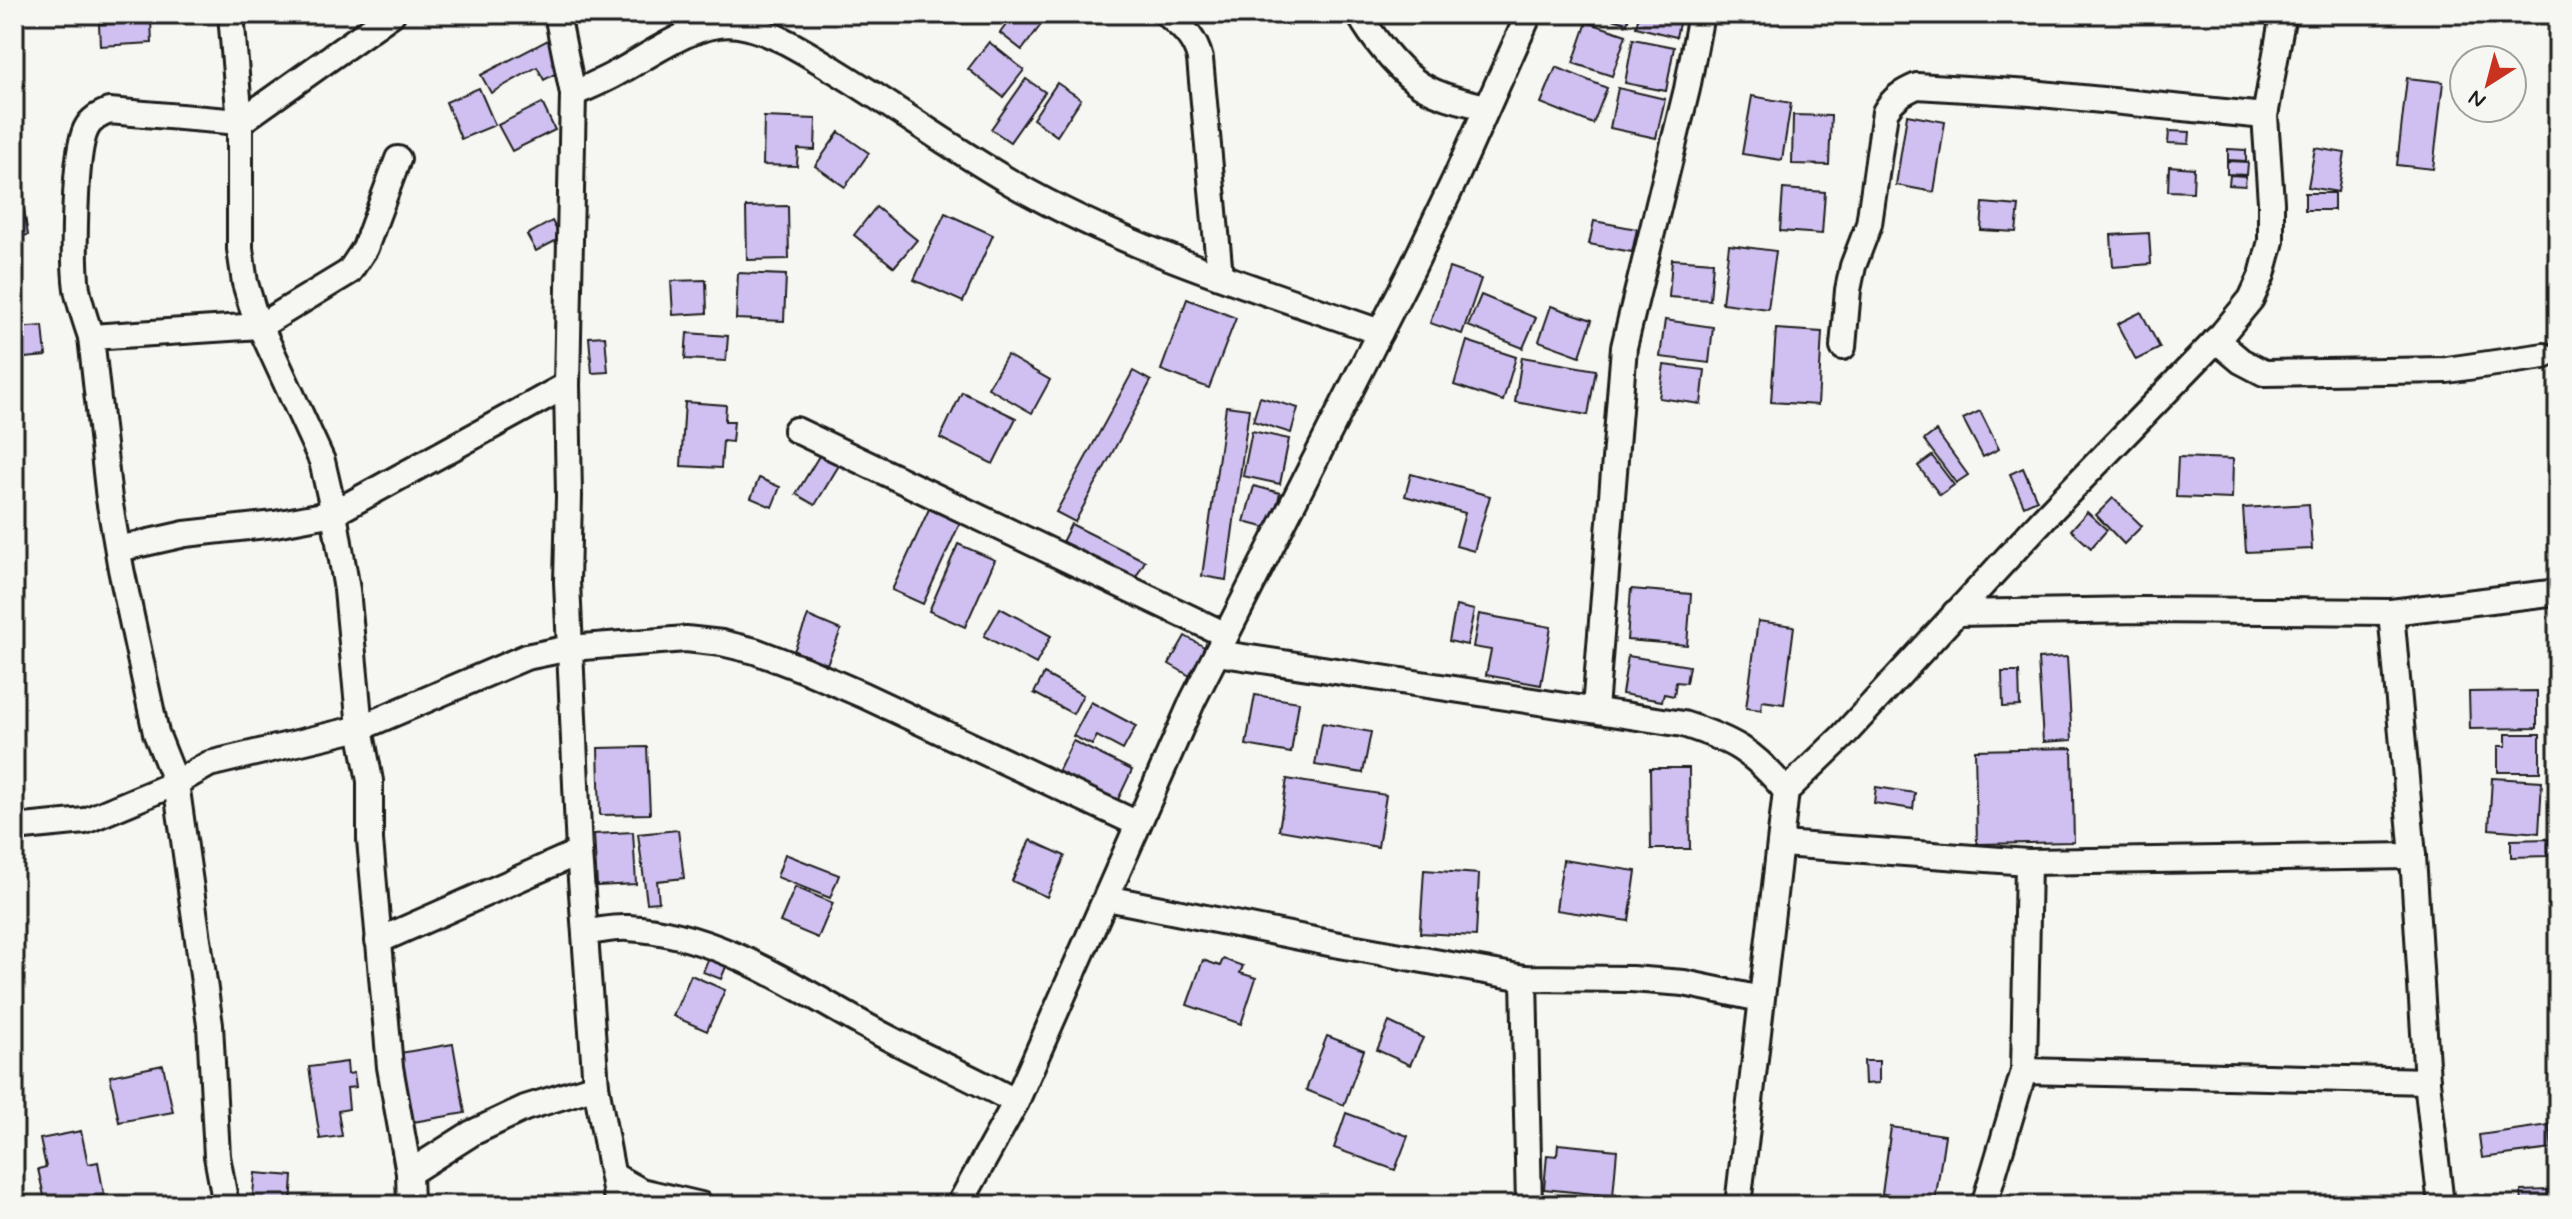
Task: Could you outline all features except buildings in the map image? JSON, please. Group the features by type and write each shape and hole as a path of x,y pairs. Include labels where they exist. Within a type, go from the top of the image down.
{"street":[{"path":"231,14 240,122 240,249 245,283 260,326 322,461 347,590 360,728 370,781 370,840 390,1067 409,1173 410,1205"},
{"path":"226,1205 217,1156 210,1025 176,783 156,733 118,549 109,499 91,337 77,290 80,149 86,129 94,117 109,111 240,122 392,14"},
{"path":"557,14 573,94 567,385 567,582 579,852 596,1086 618,1205"},
{"path":"1167,14 1197,44 1220,276"},
{"path":"1359,14 1390,56 1416,81 1451,99 1485,107"},
{"path":"959,1205 1016,1102 1221,644 1456,177 1529,14"},
{"path":"1595,709 1624,347 1687,89 1701,14"},
{"path":"1738,1205 1786,791 1842,737 1955,613 2216,340 2251,299 2262,275 2271,241 2265,116 2283,14"},
{"path":"573,94 616,74 675,38 736,24 767,33 807,53 1009,181 1092,226 1220,276 1380,332"},
{"path":"1843,347 1848,290 1853,266 1869,224 1885,112 1904,91 1917,86 2031,93 2265,116"},
{"path":"91,337 260,326 349,272 365,248 398,159"},
{"path":"2216,340 2241,361 2264,373 2447,370 2544,356"},
{"path":"118,549 185,534 275,524 334,513 567,385"},
{"path":"796,430 1221,644 1683,724 1718,735 1756,757 1786,791"},
{"path":"1955,613 2142,610 2391,612 2558,592"},
{"path":"2391,612 2413,856 2427,1081 2441,1205"},
{"path":"14,828 85,821 176,783 209,764 360,728 526,657 570,648 686,639 755,651 863,695 1138,824"},
{"path":"1782,844 2028,862 2413,856"},
{"path":"378,941 579,852"},
{"path":"1984,1205 2024,1071 2028,862"},
{"path":"1107,898 1334,944 1524,978 1684,983 1761,999"},
{"path":"585,932 626,927 674,934 725,951 1016,1102"},
{"path":"1524,978 1529,1205"},
{"path":"2024,1071 2427,1081"},
{"path":"409,1173 472,1133 525,1108 596,1086"},
{"path":"614,1176 641,1191 701,1205"}]}
